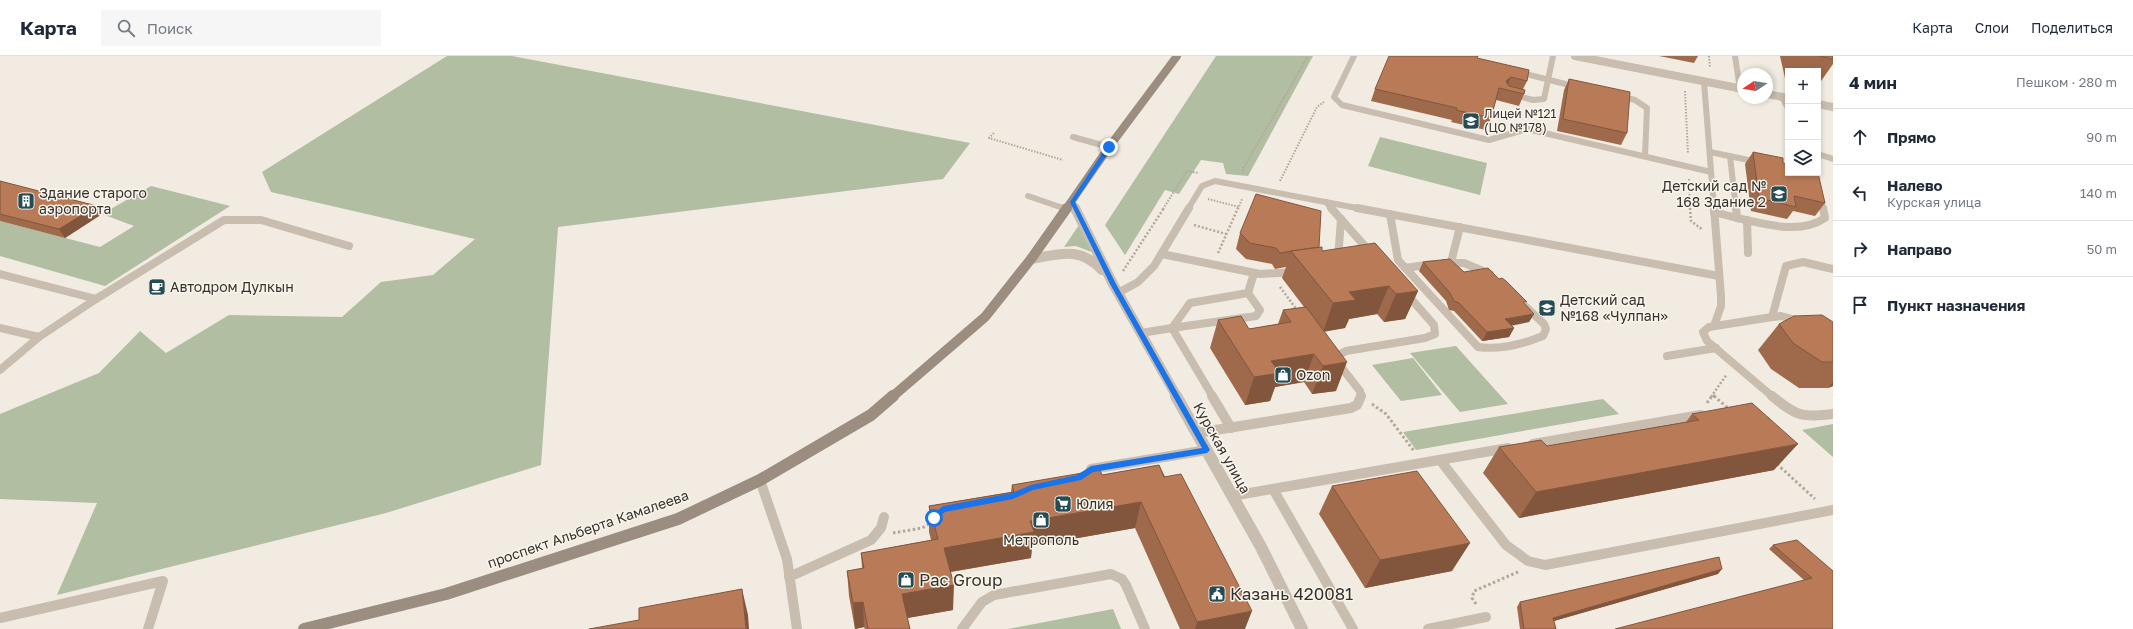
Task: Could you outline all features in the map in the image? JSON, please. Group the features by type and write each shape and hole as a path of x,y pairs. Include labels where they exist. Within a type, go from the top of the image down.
{"main road":[{"name":"проспект Альберта Камалеева","path":"304,629 324,626 446,594 678,519 760,480 872,415 985,317 1031,259 1109,147 1177,56"}],"street":[{"path":"1575,56 1737,88"},
{"path":"1773,95 1785,98"},
{"path":"1821,105 1833,107"},
{"name":"Курская улица","path":"1070,205 1264,554 1302,629"},
{"name":"Курская улица","path":"1031,259 1074,252 1082,254 1096,262 1116,288"}],"lane":[{"path":"1354,56 1334,97 1334,100 1342,104 1489,140 1500,139 1516,130 1527,129 1711,172"},
{"path":"1505,93 1541,100 1546,97 1553,56"},
{"path":"1735,56 1738,68"},
{"path":"1509,69 1549,81 1585,89"},
{"path":"1704,82 1721,306 1714,326"},
{"path":"1615,95 1636,100 1647,108 1645,156"},
{"path":"1073,137 1109,147"},
{"path":"1710,152 1765,164"},
{"path":"1821,155 1833,159"},
{"path":"1730,156 1737,218"},
{"path":"1116,288 1138,282 1154,266 1204,184 1211,182 1248,187 1719,276"},
{"path":"1714,212 1784,228 1822,222 1825,218 1819,192"},
{"path":"1028,196 1070,205"},
{"path":"1326,202 1376,259"},
{"path":"1390,214 1395,254 1405,268 1474,344 1481,348 1507,346 1542,336 1546,329 1544,324 1521,302"},
{"path":"1334,265 1338,259 1341,219"},
{"path":"0,370 39,337 96,299 224,220 261,220 349,246"},
{"path":"1747,220 1748,253"},
{"path":"1450,262 1460,227"},
{"path":"1162,254 1254,273 1271,275 1305,271"},
{"path":"1405,268 1450,262 1472,266 1498,279"},
{"path":"1772,317 1786,266 1794,262 1804,262 1833,269"},
{"path":"1248,293 1254,273"},
{"path":"0,274 96,299"},
{"path":"1197,433 1351,408 1357,405 1361,398 1360,391 1338,362 1339,355 1346,351 1425,338 1435,334 1434,325 1401,288"},
{"path":"1140,333 1258,315 1260,310 1248,293"},
{"path":"1172,328 1190,303 1248,293"},
{"path":"1807,323 1792,318 1772,317 1714,326 1705,329 1703,332 1707,341 1790,410 1810,417 1833,414"},
{"path":"0,328 39,337"},
{"path":"1172,328 1231,428"},
{"path":"1667,356 1716,348"},
{"path":"1232,496 1713,412"},
{"path":"1091,469 1207,450"},
{"path":"1440,460 1506,545 1518,555 1538,564 1555,565 1831,511"},
{"path":"760,480 785,554 790,576 797,629"},
{"path":"1273,489 1353,629"},
{"path":"790,576 864,544 875,536 881,528 884,517"},
{"path":"962,629 982,602 994,595 1112,574 1122,579 1126,585 1145,629"},
{"path":"0,618 163,581 148,629"},
{"path":"1428,629 1486,617"}],"path":[{"path":"1213,264 1248,187 1244,169 1308,56"},
{"path":"1709,56 1711,75"},
{"path":"1274,192 1318,107 1323,102 1334,100"},
{"path":"994,133 988,138 1062,160"},
{"path":"1196,196 1239,207"},
{"path":"1181,222 1226,234"},
{"path":"1271,275 1298,312"},
{"path":"1699,415 1734,363"},
{"path":"1713,395 1730,410"},
{"path":"1361,398 1386,414 1423,463"},
{"path":"1776,463 1831,511"},
{"path":"875,536 922,528 930,524 934,518"},
{"path":"1486,617 1472,598 1474,591 1538,564"}],"green space":[{"path":"447,56 512,56 970,143 943,179 558,227 541,465 386,513 57,595 97,503 0,499 0,414 99,373 140,331 166,353 229,315 342,317 381,282 433,275 475,239 271,192 262,172"},
{"path":"1216,56 1313,56 1248,176 1226,174 1223,163 1201,160 1179,194 1165,190 1125,255 1105,225"},
{"path":"1380,137 1487,163 1480,195 1368,166"},
{"path":"151,186 230,206 105,286 0,256 0,221 100,247 134,226 102,214"},
{"path":"1079,225 1094,253 1076,246 1064,247"},
{"path":"1456,346 1508,404 1460,412 1410,353"},
{"path":"1413,358 1442,395 1401,401 1372,365"},
{"path":"1603,399 1619,414 1416,450 1403,432"},
{"path":"1833,424 1833,457 1802,430"},
{"path":"1113,609 1121,629 1008,629"}],"building":[{"path":"1389,56 1478,56 1477,58 1529,70 1527,81 1511,77 1506,81 1509,86 1525,90 1524,94 1499,88 1491,118 1456,110 1457,108 1375,89"},
{"path":"1819,56 1833,56 1833,59"},
{"path":"1569,79 1630,92 1627,133 1563,119"},
{"path":"1753,152 1783,158 1783,163 1785,164 1785,176 1819,176 1825,203 1794,196 1796,207 1759,198"},
{"name":"Здание старого аэропорта","path":"0,181 97,206 59,229 0,214"},
{"path":"1256,194 1321,211 1319,247 1280,253 1276,248 1250,243 1240,233"},
{"path":"1375,243 1418,291 1396,294 1389,286 1349,292 1356,300 1333,303 1291,251 1322,247 1322,251"},
{"path":"1450,259 1464,272 1488,268 1499,279 1502,278 1506,281 1527,302 1523,302 1534,314 1505,319 1514,328 1487,332 1459,303 1454,301 1450,293 1423,262"},
{"path":"1306,307 1347,362 1323,366 1314,354 1271,361 1280,373 1254,377 1218,320 1241,316 1249,329 1291,322 1283,310"},
{"path":"1822,315 1833,322 1833,362 1822,362 1793,343 1779,324 1794,316"},
{"path":"1752,403 1798,444 1536,492 1499,447 1541,440 1547,446 1699,420 1692,414"},
{"path":"1159,465 1164,477 1181,474 1252,611 1197,622 1141,502 1030,521 1034,532 944,548 954,585 902,594 910,629 868,629 863,602 853,603 847,571 864,568 861,553 938,539 929,506 1014,492 1012,485 1100,470 1102,475"},
{"path":"1417,471 1470,543 1380,560 1332,486"},
{"path":"1797,540 1833,571 1833,629 1615,629 1812,578 1773,545"},
{"path":"1719,557 1722,569 1553,618 1556,629 1524,629 1520,602"},
{"path":"742,589 746,629 589,629 639,620 639,608"}],"place":[{"name":"Лицей №121 (ЦО №178)","path":"1471,121"},
{"name":"Детский сад № 168 Здание 2","path":"1779,194"},
{"name":"Здание старого аэропорта","path":"26,201"},
{"name":"Автодром Дулкын","path":"157,287"},
{"name":"Детский сад №168 «Чулпан»","path":"1547,308"},
{"name":"Ozon","path":"1283,375"},
{"name":"Юлия","path":"1063,504"},
{"name":"Метрополь","path":"1041,520"},
{"name":"Pac Group","path":"906,580"},
{"name":"Казань 420081","path":"1217,594"}],"route":[{"path":"934,518 936,514 943,509 1013,496 1036,486 1078,478 1091,469 1207,450 1113,284 1072,202 1109,147"}]}
